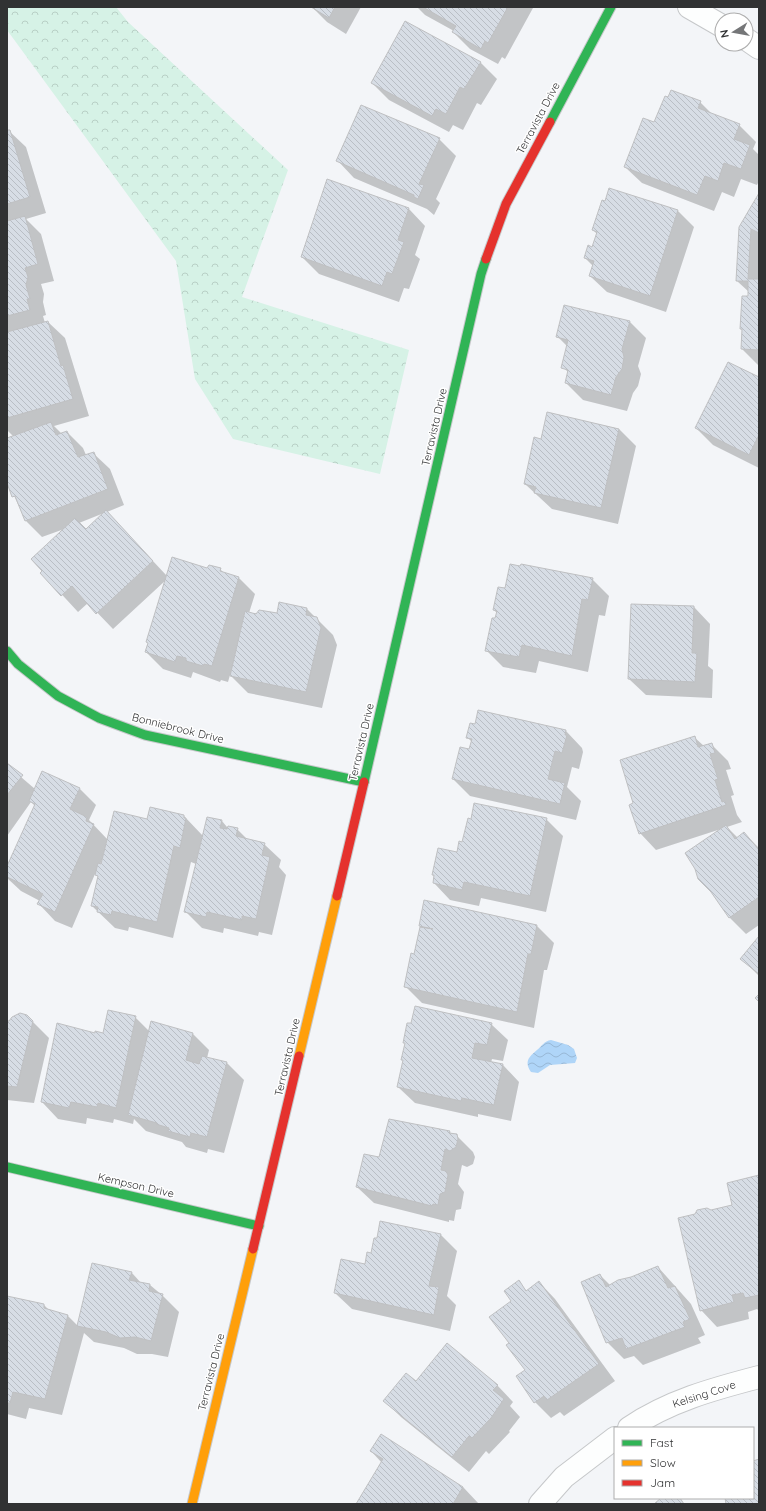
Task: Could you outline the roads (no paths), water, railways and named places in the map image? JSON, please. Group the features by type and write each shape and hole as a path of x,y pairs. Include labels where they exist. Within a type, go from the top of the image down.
{"street":[{"name":"Terravista Drive","path":"192,1504 364,782 481,274 506,204 611,7"},
{"path":"689,7 714,21"},
{"name":"Bonniebrook Drive","path":"7,651 18,664 58,696 99,718 145,735 364,782"},
{"name":"Kempson Drive","path":"7,1167 259,1226"},
{"name":"Kelsing Cove","path":"631,1427 674,1403 711,1390 759,1377"},
{"path":"540,1504 564,1477 614,1439"}],"water":[{"path":"551,1040 568,1045 574,1049 577,1058 575,1063 550,1065 538,1073 531,1072 528,1065 528,1060 545,1043"}]}
